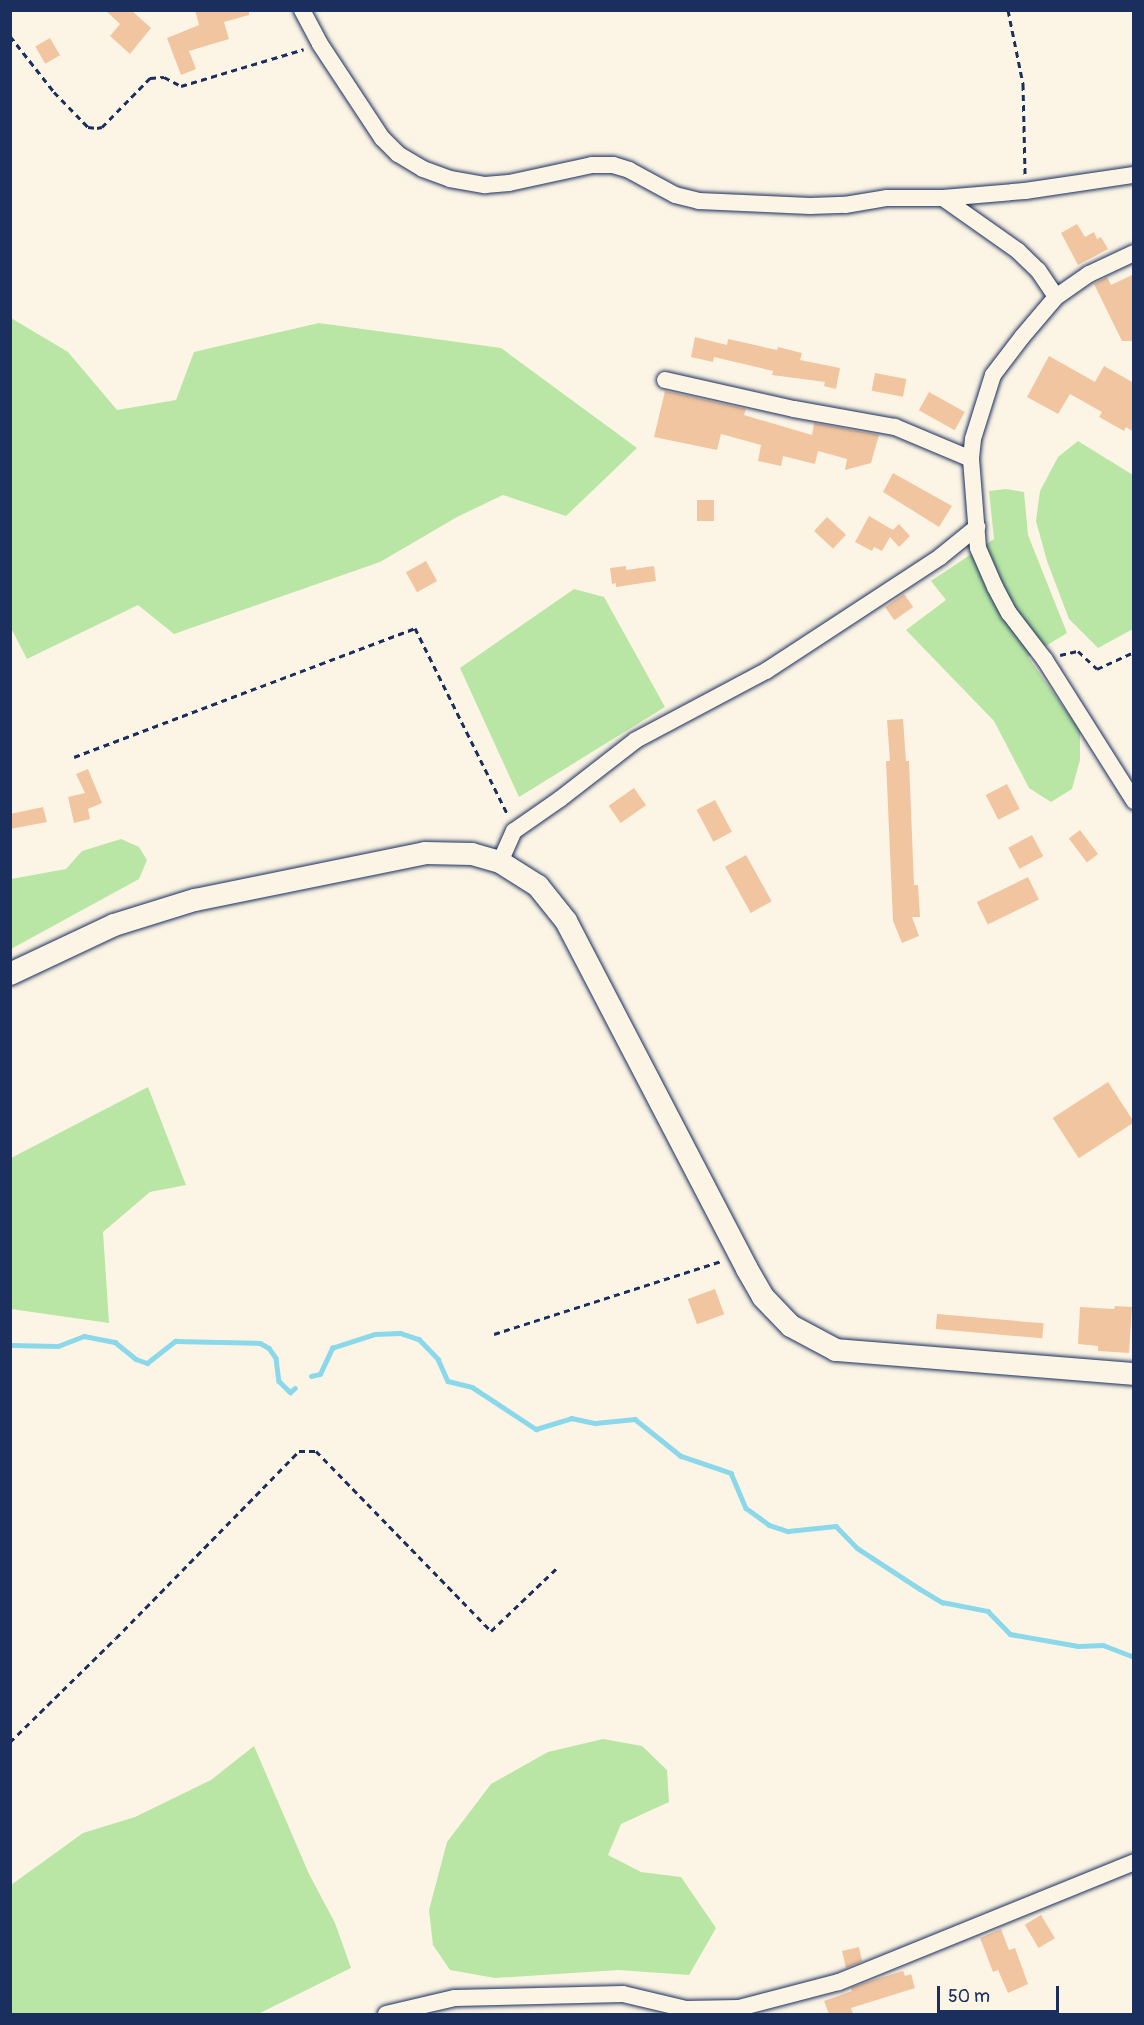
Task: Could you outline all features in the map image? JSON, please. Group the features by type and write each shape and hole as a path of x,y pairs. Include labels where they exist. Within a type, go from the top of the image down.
{"street":[{"path":"302,10 320,44 382,138 406,159 423,169 450,179 485,184 509,183 592,165 614,165 629,170 675,195 699,201 810,206 845,205 895,198 943,198 1025,191 1134,175"},
{"path":"943,198 1018,251 1038,270 1056,297"},
{"path":"1134,253 1089,274 1056,297 993,375 975,429 971,459 978,548 995,587 1009,613 1045,660 1134,801"},
{"path":"665,380 794,409 895,427 971,459"},
{"path":"500,862 514,831 560,799 636,740 766,671 940,557 977,527"},
{"path":"10,974 114,925 195,900 424,853 472,854 500,862 538,886 566,921 763,1297 791,1326 836,1350 1134,1374"},
{"path":"386,2014 455,1998 623,1994 686,2009 739,2008 839,1982 1134,1862"}],"path":[{"path":"1008,10 1023,84 1025,191"},
{"path":"10,36 54,92 88,127 97,128 102,127 150,78 164,77 181,86 320,44"},
{"path":"74,757 415,628 503,802 514,831"},
{"path":"1045,660 1074,651 1097,669 1134,652"},
{"path":"494,1334 740,1255"},
{"path":"10,1742 116,1638 299,1451 316,1451 491,1630 557,1568"}],"green space":[{"path":"11,318 68,352 117,410 176,400 194,352 319,323 501,348 637,448 566,516 503,495 457,517 380,562 174,634 138,605 27,659 11,628"},
{"path":"1078,441 1133,475 1133,629 1098,648 1069,619 1047,561 1036,521 1040,491 1058,457"},
{"path":"1006,489 1024,492 1028,535 1067,633 1028,657 1080,731 1080,760 1072,789 1051,802 1029,788 994,721 906,630 946,600 931,581 994,539 989,491"},
{"path":"574,589 604,597 665,707 519,797 460,668"},
{"path":"121,839 139,847 147,860 139,879 11,949 11,879 66,869 82,851"},
{"path":"148,1087 186,1185 150,1192 103,1232 109,1323 11,1309 11,1158"},
{"path":"603,1739 642,1746 667,1770 669,1802 621,1824 608,1855 641,1872 681,1877 716,1928 689,1975 618,1970 495,1978 450,1970 433,1945 429,1910 447,1842 491,1784 548,1752"},
{"path":"254,1746 309,1874 335,1923 351,1968 258,2014 11,2014 11,1885 83,1833 135,1817 211,1780"}],"building":[{"path":"105,10 131,10 151,28 130,54 110,36 120,24"},
{"path":"195,10 249,10 249,15 224,22 229,39 189,51 196,69 181,75 167,38 199,25"},
{"path":"50,38 60,55 45,64 35,46"},
{"path":"1077,224 1085,237 1094,232 1097,239 1101,237 1108,249 1078,265 1061,233"},
{"path":"1134,274 1134,341 1122,341 1094,284 1107,277 1111,285"},
{"path":"695,337 727,345 728,339 802,353 800,360 840,368 836,389 824,386 825,382 772,375 773,371 714,357 713,362 691,357"},
{"path":"1049,356 1095,382 1104,366 1134,383 1134,432 1126,427 1124,431 1099,417 1102,412 1070,394 1058,414 1027,397"},
{"path":"875,373 906,379 903,397 872,391"},
{"path":"665,391 746,409 744,415 812,435 814,423 879,435 871,463 845,470 847,459 818,451 815,464 783,456 781,466 758,461 761,445 721,434 717,450 654,437"},
{"path":"929,392 965,412 955,430 919,410"},
{"path":"893,473 952,506 939,527 883,492"},
{"path":"697,500 714,500 714,521 697,521"},
{"path":"869,516 893,530 899,524 910,536 899,547 890,537 882,551 874,547 872,551 855,542"},
{"path":"827,517 846,535 833,549 814,531"},
{"path":"426,561 437,581 417,592 406,572"},
{"path":"626,566 626,570 654,566 656,581 616,587 616,583 612,584 610,568"},
{"path":"904,594 913,607 894,620 885,607"},
{"path":"903,719 906,761 909,761 914,885 918,885 920,917 912,917 919,936 902,943 893,921 886,761 890,761 887,720"},
{"path":"88,769 102,803 88,809 90,819 74,823 68,797 85,793 76,774"},
{"path":"1007,784 1020,809 998,820 986,795"},
{"path":"634,788 646,805 621,823 609,806"},
{"path":"715,800 732,832 713,842 696,810"},
{"path":"43,807 47,822 10,829 10,814"},
{"path":"1080,830 1098,854 1087,862 1069,838"},
{"path":"1032,835 1043,856 1019,869 1008,848"},
{"path":"746,855 772,901 751,913 725,867"},
{"path":"1028,877 1039,899 988,924 977,902"},
{"path":"1108,1082 1134,1122 1079,1158 1053,1118"},
{"path":"715,1289 724,1314 697,1324 688,1299"},
{"path":"1115,1306 1132,1307 1129,1353 1098,1351 1098,1346 1078,1344 1080,1307 1114,1309"},
{"path":"937,1314 1044,1323 1042,1338 936,1329"},
{"path":"1041,1915 1055,1938 1039,1948 1025,1925"},
{"path":"1001,1929 1009,1950 1015,1948 1028,1984 1008,1993 998,1970 993,1972 980,1938"},
{"path":"859,1947 862,1961 846,1968 842,1951"},
{"path":"903,1971 905,1976 911,1974 915,1988 851,2008 853,2014 829,2014 824,2001 852,1991 851,1988"}],"waterway":[{"path":"311,1376 320,1374 332,1348 375,1334 400,1333 419,1339 438,1359 448,1381 472,1387 536,1429 571,1418 595,1423 635,1419 681,1456 731,1473 746,1508 769,1525 788,1531 836,1526 857,1548 920,1589 942,1602 988,1611 1010,1634 1078,1646 1103,1645 1134,1657"},
{"path":"10,1345 58,1346 84,1336 115,1342 136,1359 147,1363 175,1341 260,1343 269,1348 276,1358 279,1381 290,1392 295,1388"}]}
